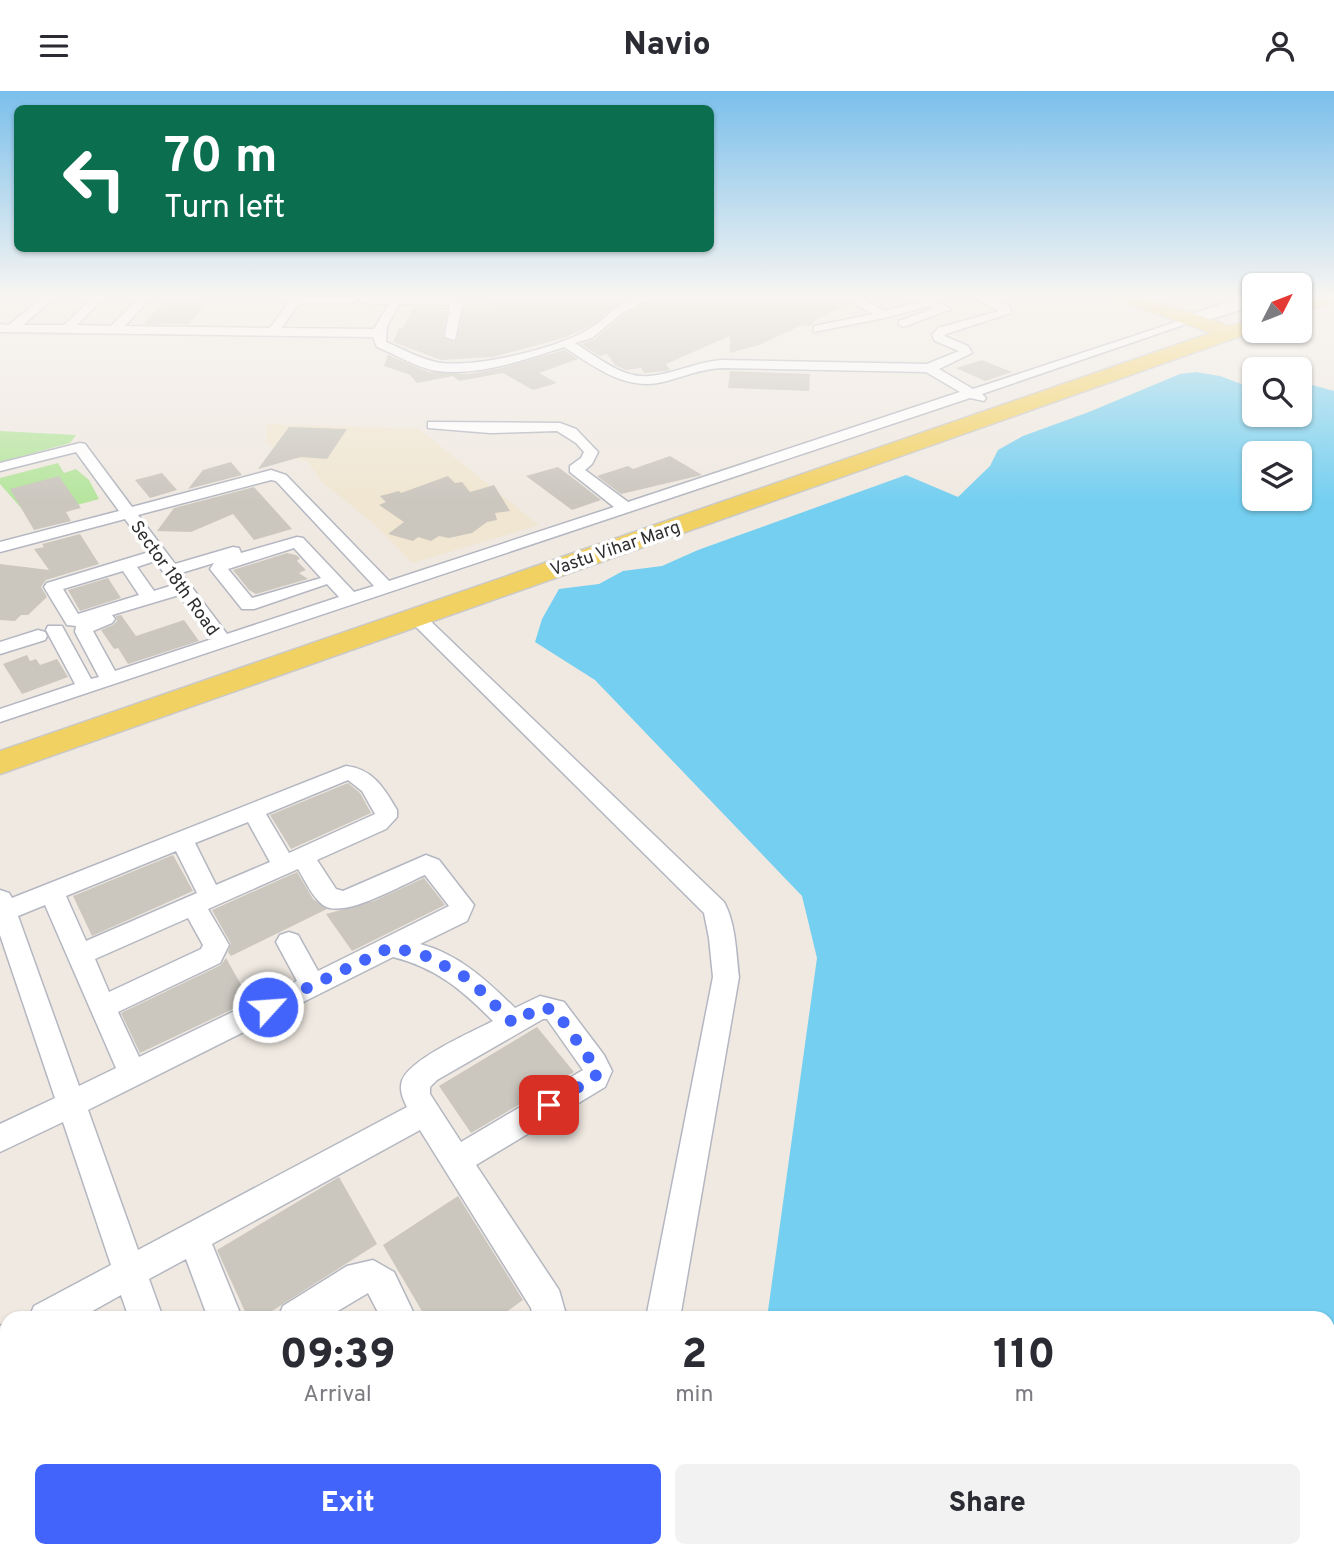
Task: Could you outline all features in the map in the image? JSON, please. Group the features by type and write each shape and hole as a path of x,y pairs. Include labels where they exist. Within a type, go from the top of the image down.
{"main road":[{"name":"Vastu Vihar Marg","path":"0,740 979,398 1089,364"},
{"name":"Vastu Vihar Marg","path":"0,763 416,617 1111,364"}],"street":[{"path":"431,364 451,369 480,364"},
{"path":"599,364 612,373 633,380 649,380 689,368 718,364"},
{"path":"742,364 929,368 938,364"},
{"path":"929,368 979,398"},
{"path":"0,716 626,508 979,398"},
{"path":"433,425 500,429 545,424 570,432 585,443 591,452 587,461 577,466 578,472 626,508"},
{"name":"Sector 18th Road","path":"0,467 80,447 223,642"},
{"name":"Sector 18th Road","path":"0,547 271,475 281,478 386,588"},
{"path":"170,571 296,532"},
{"path":"319,583 248,605 219,569 223,563 297,542 351,600"},
{"path":"158,555 54,586 71,620 184,591"},
{"path":"126,564 150,598"},
{"path":"110,679 84,628 184,591"},
{"path":"416,617 715,909 722,938 726,977 664,1311"},
{"path":"0,649 46,633 86,687"},
{"path":"79,955 378,823 386,817 386,810 363,777 346,773 52,892 1,908 144,1311"},
{"path":"1,1136 462,910 462,905 431,866 419,865 346,900 334,901 293,861 253,811"},
{"path":"103,1007 211,956 216,945 181,839"},
{"path":"52,892 132,1073"},
{"path":"289,942 313,985"},
{"path":"391,947 424,955 469,979 513,1023"},
{"path":"457,1161 595,1077 598,1071 594,1063 555,1010 540,1007 427,1071 415,1083 416,1096 425,1112 547,1302 549,1311"},
{"path":"65,1311 130,1270 425,1112"},
{"path":"193,1236 222,1311"},
{"path":"306,1311 359,1278 373,1276 382,1285 395,1311"}],"shaded area":[{"path":"266,424 419,429 539,525 412,563 375,525 321,481 308,462 286,455 266,443"}],"green space":[{"path":"0,431 76,435 70,443 0,462"},
{"path":"58,463 64,473 76,469 89,480 99,499 30,518 0,484 0,478"}],"water":[{"path":"1196,372 1220,376 1242,384 1242,427 1312,427 1312,385 1334,391 1334,1311 768,1311 817,958 802,896 595,680 535,642 542,619 559,589 599,584 623,571 662,566 698,550 906,475 958,497 990,466 998,450 1023,436 1180,374"}],"building":[{"path":"411,364 429,372 469,374 514,364 563,364 539,373 557,383 533,390 503,373 459,381 453,376 417,383 410,375 384,366"},
{"path":"666,364 670,370 644,373 641,368 626,370 615,365"},
{"path":"968,364 993,364 1012,372 985,381 956,368"},
{"path":"730,371 810,374 809,391 728,388"},
{"path":"289,427 347,429 327,459 301,457 258,469"},
{"path":"670,456 702,475 621,494 597,476 628,466 633,469"},
{"path":"231,462 242,475 188,489 203,470"},
{"path":"558,467 601,500 572,510 526,476"},
{"path":"162,473 177,490 150,498 135,480"},
{"path":"59,476 81,508 66,512 71,521 34,530 10,489"},
{"path":"448,476 455,483 462,482 470,492 494,485 510,511 495,513 497,520 487,522 472,533 449,538 439,536 431,541 418,537 413,541 388,534 404,522 379,505 386,502 380,496 399,491 401,493"},
{"path":"254,487 292,529 254,540 233,514 191,532 157,531 174,508"},
{"path":"80,534 99,564 46,580 41,587 47,597 28,615 21,615 15,621 0,620 0,564 49,570 34,549 44,547 42,544"},
{"path":"287,553 300,558 297,561 306,570 299,573 308,579 256,594 249,590 233,570"},
{"path":"108,578 121,598 80,611 68,590"},
{"path":"121,615 136,636 184,620 199,641 128,664 118,648 114,649 101,630 113,625 117,621 116,616"},
{"path":"27,655 30,661 36,659 40,665 57,659 68,677 22,694 3,664"},
{"path":"348,783 360,793 371,813 291,849 270,815"},
{"path":"173,855 193,891 92,936 73,896"},
{"path":"297,872 313,899 327,909 231,956 228,952 231,944 212,910"},
{"path":"424,878 445,905 352,951 326,914 374,901"},
{"path":"226,958 250,1001 140,1053 121,1013 221,965"},
{"path":"537,1027 574,1072 471,1133 439,1086"},
{"path":"339,1177 377,1244 272,1311 245,1311 217,1250"},
{"path":"458,1196 523,1300 508,1311 422,1311 383,1245"}],"route":[{"path":"268,1007 391,947 424,955 469,979 513,1023 540,1007 555,1010 598,1071 595,1077 549,1105"}]}
